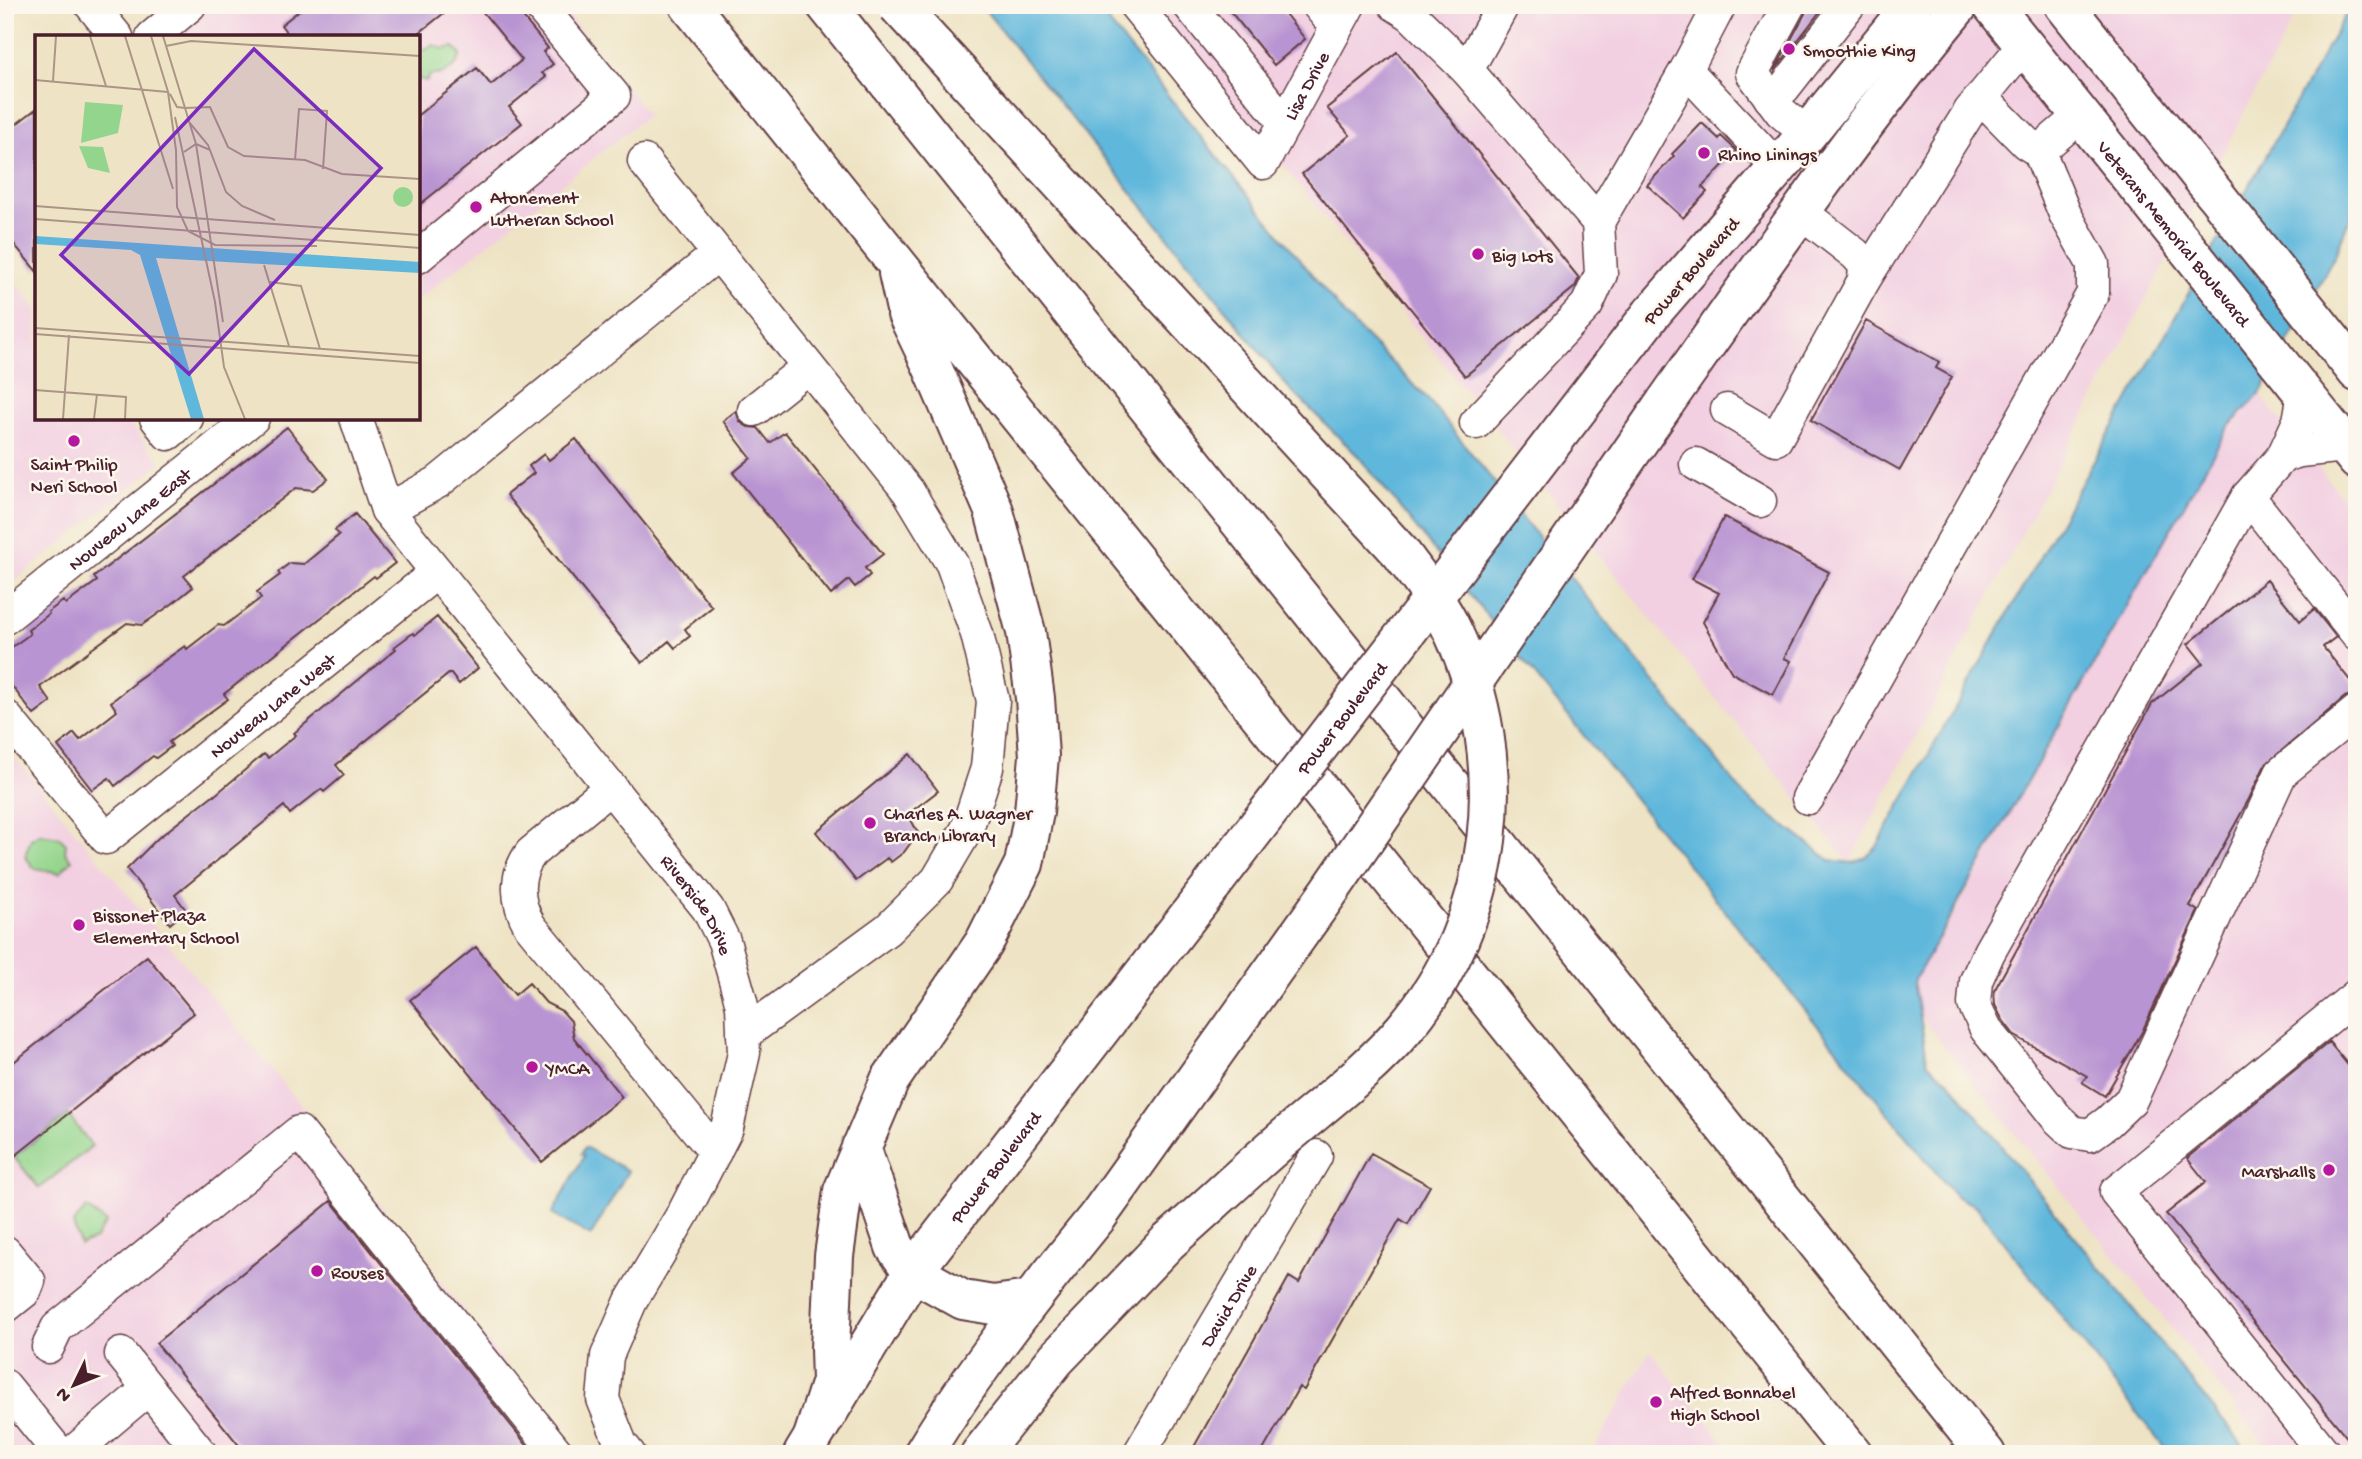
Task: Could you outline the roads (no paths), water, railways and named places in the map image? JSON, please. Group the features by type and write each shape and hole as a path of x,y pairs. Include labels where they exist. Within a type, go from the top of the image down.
{"main road":[{"path":"689,5 1853,1454"},
{"path":"826,5 1986,1454"},
{"path":"897,5 1401,553 1422,581 1452,631 1469,673 1482,719 1488,770 1489,820 1484,866 1466,926 1441,980 1403,1030 1353,1079 1168,1242 1056,1359 980,1454"},
{"name":"Power Boulevard","path":"808,1445 913,1272 1651,314 1807,134 1912,5"},
{"path":"923,1454 1030,1300 1098,1216 1329,892 1665,403 1801,212 1909,65 1959,5"},
{"name":"Veterans Memorial Boulevard","path":"1992,5 2353,454"},
{"path":"2064,5 2357,372"},
{"path":"1727,316 1728,271 1780,189 1778,168"},
{"path":"808,1445 831,1381 834,1256 843,1191 890,1080 984,943 1024,864 1034,812 1039,756 1026,632 994,511 932,364 907,314 895,261"},
{"path":"860,1147 895,1247 913,1272 963,1300 993,1305 1030,1300"}],"street":[{"path":"91,5 115,35"},
{"path":"420,255 614,96 539,5"},
{"name":"Lisa Drive","path":"1135,5 1263,163 1285,122 1334,12"},
{"path":"1189,5 1285,122"},
{"path":"1395,5 1411,15 1467,70 1598,222"},
{"path":"1467,70 1503,5"},
{"path":"1476,423 1587,305 1601,274 1598,222 1686,70 1720,5"},
{"path":"1789,5 1752,73 1781,112 1807,134"},
{"path":"1770,98 1784,88 1849,5"},
{"path":"154,35 185,7"},
{"path":"1727,411 1776,439 1864,280 1970,111 2024,45"},
{"path":"1686,70 1778,168"},
{"path":"1808,798 2093,293 2094,264 2065,214 2039,151 2026,143 1982,97"},
{"path":"2039,151 2081,115"},
{"path":"644,161 908,491 952,564 977,634 993,701 986,768 967,829 937,880 888,929 743,1035"},
{"path":"1801,212 1865,264 1864,280"},
{"path":"387,510 438,482 718,254"},
{"path":"754,410 808,367"},
{"path":"2298,387 2299,421 2283,456 2248,496 1989,952 1976,981 1974,1004 1986,1029 2057,1118 2072,1132 2090,1135 2131,1100 2281,773 2357,711"},
{"path":"158,420 168,434 185,420"},
{"name":"Nouveau Lane East","path":"5,618 251,420"},
{"name":"Riverside Drive","path":"357,420 387,510 708,909 724,941 735,977 742,1006 744,1053 727,1128 684,1212 631,1301 607,1356 603,1399 621,1444 629,1454"},
{"path":"2283,456 2300,450 2353,454"},
{"path":"1696,464 1760,501"},
{"path":"2248,496 2357,634"},
{"name":"Nouveau Lane West","path":"5,716 106,838 437,572"},
{"path":"611,787 531,853 523,864 518,879 523,914 715,1152"},
{"path":"2325,1454 2116,1192 2352,1009"},
{"path":"48,1347 57,1328 299,1132 558,1454"},
{"name":"David Drive","path":"1139,1454 1316,1156"},
{"path":"5,1252 29,1280 25,1291 5,1307"},
{"path":"121,1354 201,1454"},
{"path":"5,1386 60,1454"},
{"path":"71,1454 148,1389"}],"water":[{"path":"981,5 1095,5 1347,318 1427,398 1746,797 1830,860 1852,863 1866,857 1876,848 2351,5 2357,5 2357,200 2336,253 2260,394 2229,426 1914,981 1928,1064 1949,1081 2250,1454 2169,1454 1976,1206 1955,1196 1359,457 1288,387"},
{"path":"585,1147 628,1171 591,1236 552,1214 584,1156 581,1154"}],"place":[{"name":"Smoothie King","path":"1789,49"},
{"name":"Rhino Linings","path":"1704,153"},
{"name":"Atonement Lutheran School","path":"476,207"},
{"name":"Big Lots","path":"1478,254"},
{"name":"Saint Philip Neri School","path":"74,441"},
{"name":"Charles A. Wagner Branch Library","path":"870,823"},
{"name":"Bissonet Plaza Elementary School","path":"79,925"},
{"name":"YMCA","path":"532,1067"},
{"name":"Marshalls","path":"2329,1170"},
{"name":"Rouses","path":"317,1271"},
{"name":"Alfred Bonnabel High School","path":"1656,1402"}]}
